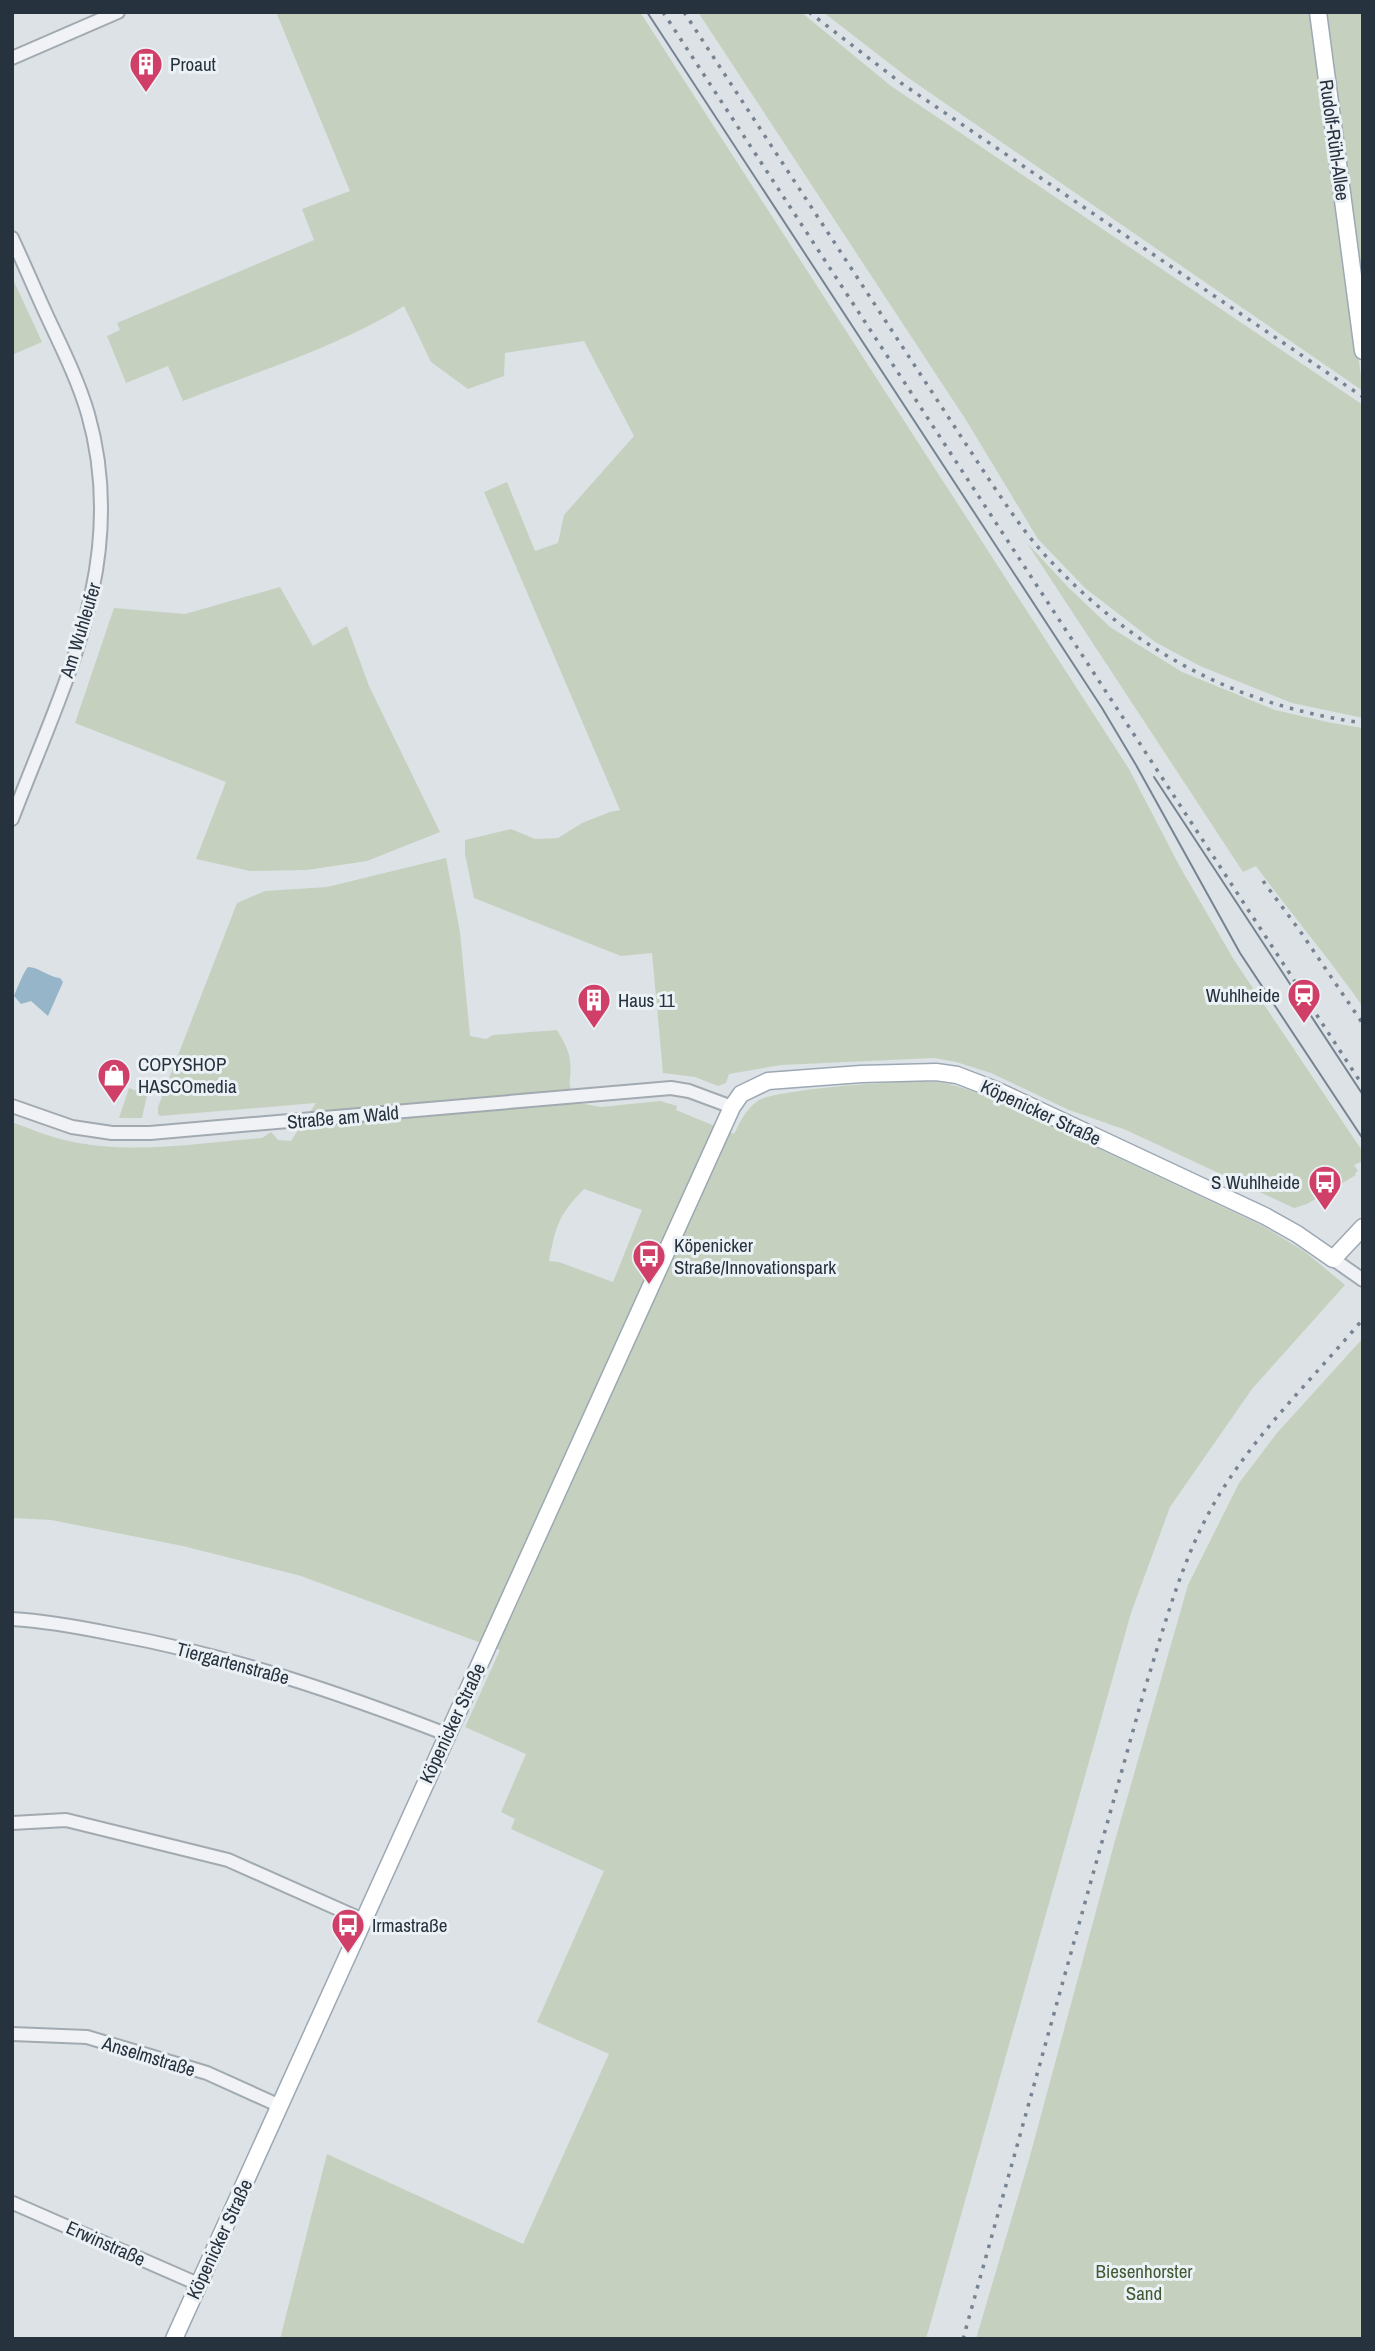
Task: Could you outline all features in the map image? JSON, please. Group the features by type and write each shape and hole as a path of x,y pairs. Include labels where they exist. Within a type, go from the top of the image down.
{"main road":[{"name":"Rudolf-Rühl-Allee","path":"1318,12 1363,351"},
{"name":"Köpenicker Straße","path":"174,2339 446,1734 732,1107 741,1094 768,1081 916,1071 957,1075 996,1090 1265,1216 1333,1259"},
{"path":"1333,1259 1363,1227"}],"street":[{"path":"12,58 118,12"},
{"name":"Am Wuhleufer","path":"12,238 64,351 88,413 96,447 103,514 98,570 83,632 12,819"},
{"name":"Straße am Wald","path":"12,1106 72,1127 112,1133 150,1133 677,1088 732,1107"},
{"path":"1333,1259 1363,1280"},
{"name":"Tiergartenstraße","path":"12,1619 69,1625 218,1657 298,1680 446,1734"},
{"path":"12,1824 66,1820 228,1860 363,1920"},
{"name":"Anselmstraße","path":"12,2034 87,2037 207,2073 280,2106"},
{"name":"Erwinstraße","path":"12,2202 198,2284"}],"green space":[{"name":"Wuhlheide","path":"276,12 640,12 1129,769 1180,867 1234,960 1363,1152 1363,1161 1354,1165 1358,1171 1356,1175 1307,1204 1294,1208 1126,1130 1069,1110 991,1073 934,1058 781,1065 729,1074 726,1083 718,1086 695,1077 663,1073 652,953 621,956 474,898 465,854 465,840 511,829 535,839 558,838 582,823 620,810 484,492 507,482 535,551 558,543 564,515 634,436 584,341 505,353 504,376 468,389 431,362 404,306 352,334 183,401 168,366 126,383 107,336 120,330 117,323 314,240 302,209 350,191"},
{"path":"698,12 801,12 891,86 1363,405 1363,718 1292,703 1200,666 1155,642 1085,588 1038,539 966,420"},
{"path":"823,12 1312,12 1363,391 907,77"},
{"path":"1323,12 1363,12 1363,310"},
{"path":"12,277 42,342 12,355"},
{"name":"Wuhlheide","path":"1027,543 1110,627 1182,672 1275,710 1363,728 1363,1007 1256,866 1243,872"},
{"path":"280,587 313,646 347,626 369,686 440,832 367,861 307,870 250,871 196,859 226,782 75,723 114,608 185,614"},
{"path":"446,858 460,932 470,1036 486,1039 493,1035 557,1030 568,1053 570,1085 579,1103 601,1107 660,1101 677,1106 676,1110 734,1134 751,1107 759,1100 771,1096 874,1083 922,1081 951,1085 993,1099 1261,1225 1304,1251 1345,1285 1252,1389 1170,1507 1131,1613 926,2339 280,2339 327,2154 523,2244 609,2054 537,2022 604,1871 511,1829 515,1819 501,1812 526,1754 465,1727 500,1650 301,1576 183,1546 51,1520 12,1518 12,1122 62,1139 117,1147 166,1147 262,1138 271,1132 278,1140 291,1141 316,1103 160,1116 158,1107 237,903 265,891 327,887","holes":["584,1189 642,1210 613,1282 559,1262 549,1261 559,1222"]},
{"path":"129,1088 147,1095 142,1118 119,1118"},
{"name":"Biesenhorster Sand","path":"1363,1338 1363,2339 976,2339 1030,2156 1116,1837 1188,1585 1239,1483 1277,1433"}],"water":[{"path":"28,967 60,978 63,982 48,1016 31,1001 21,1004 14,996"}],"tram line":[{"path":"647,12 1102,708 1240,953 1363,1139"},
{"path":"1154,777 1363,1095"}],"railway":[{"path":"663,12 1363,1086"},
{"path":"684,12 990,481 1044,554 1113,618 1188,668 1271,702 1316,715 1363,723"},
{"path":"809,12 901,83 1363,397"},
{"path":"1263,881 1363,1024"},
{"path":"963,2339 1145,1688 1188,1557 1212,1508 1241,1462 1274,1420 1363,1319"}],"place":[{"name":"Proaut","path":"146,94"},
{"name":"Wuhlheide","path":"1304,1025"},
{"name":"Haus 11","path":"594,1030"},
{"name":"COPYSHOP HASCOmedia","path":"114,1105"},
{"name":"S Wuhlheide","path":"1325,1212"},
{"name":"Köpenicker Straße/Innovationspark","path":"649,1286"},
{"name":"Irmastraße","path":"348,1955"}]}
